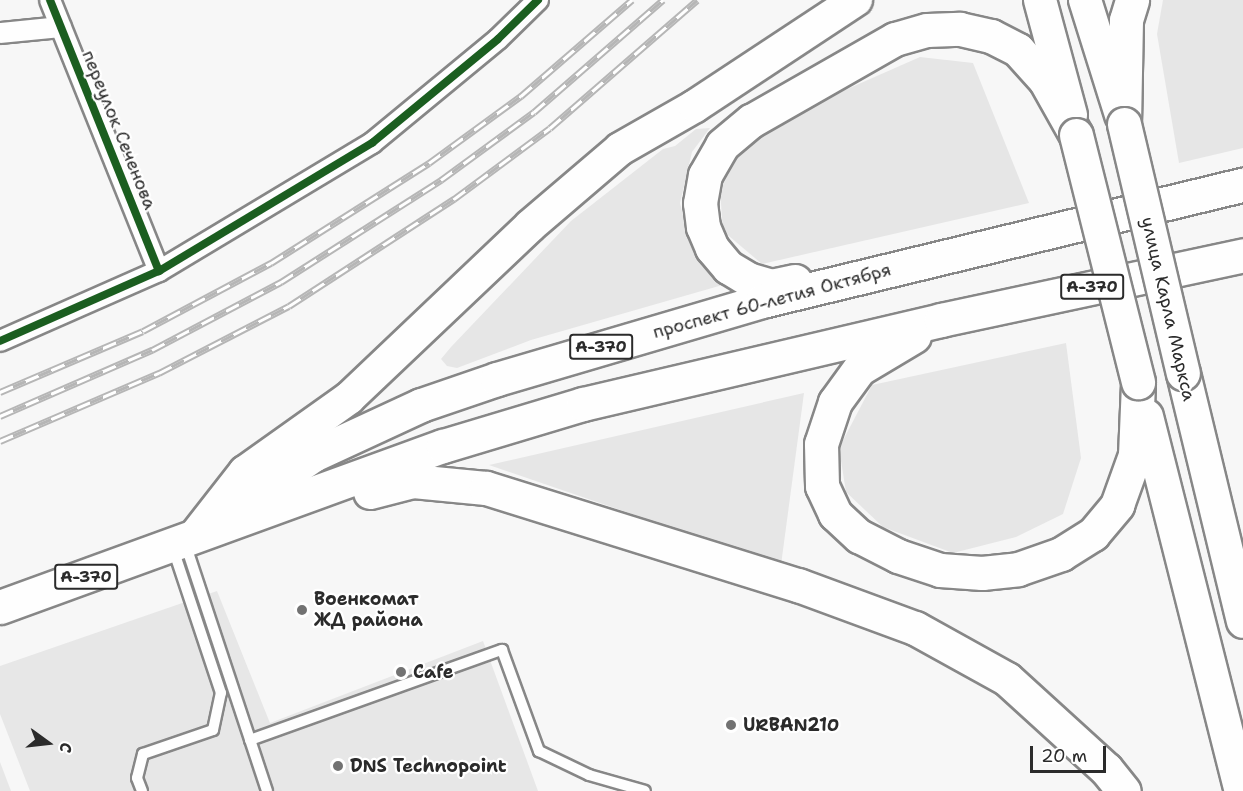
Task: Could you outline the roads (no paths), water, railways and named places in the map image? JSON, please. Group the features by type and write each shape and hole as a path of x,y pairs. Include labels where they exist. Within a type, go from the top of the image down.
{"highway":[{"path":"1124,124 1126,20 1132,0"},
{"path":"1038,232 772,286 748,279 723,260 703,227 700,203 705,176 722,145 751,121 895,39 927,30 960,29 991,36 1018,50 1045,80 1076,135 1228,739 1233,786"},
{"name":"улица Карла Маркса","path":"1124,124 1243,621"},
{"name":"проспект 60-летия Октября","path":"183,541 313,455 421,405 569,356 762,301 1038,232 1243,185"},
{"name":"проспект 60-летия Октября","path":"0,607 443,446 583,404 941,320 1243,255"},
{"path":"941,320 859,369 834,402 821,444 822,486 835,514 859,536 898,556 940,570 982,573 1018,569 1061,554 1093,534 1117,505 1135,454 1138,382"},
{"path":"1209,479 1243,546"},
{"path":"183,541 413,481 486,488 798,585 915,628 1006,679 1106,769 1124,791"}],"main road":[{"path":"183,541 245,472 349,398 530,226 620,149 695,106 856,0"},
{"path":"1040,0 1076,135"},
{"name":"улица Карла Маркса","path":"1085,0 1124,124"}],"street":[{"name":"переулок Сеченова","path":"50,0 159,272"},
{"path":"0,341 159,272 372,144 498,39 538,0"},
{"path":"0,33 61,27"}],"lane":[{"path":"183,541 267,791"},
{"path":"142,791 137,778 143,754 213,730 220,693 183,541"},
{"path":"250,740 502,650 539,750 613,786 645,791"}],"railway":[{"path":"0,392 143,331 271,263 429,163 521,96 632,0"},
{"path":"0,416 152,350 281,282 441,180 534,112 663,0"},
{"path":"0,441 159,373 289,306 454,199 550,128 697,0"}],"place":[{"name":"Военкомат ЖД района","path":"302,610"},
{"name":"Cafe","path":"401,672"},
{"name":"URBAN210","path":"731,725"},
{"name":"DNS Technopoint","path":"338,766"}]}
